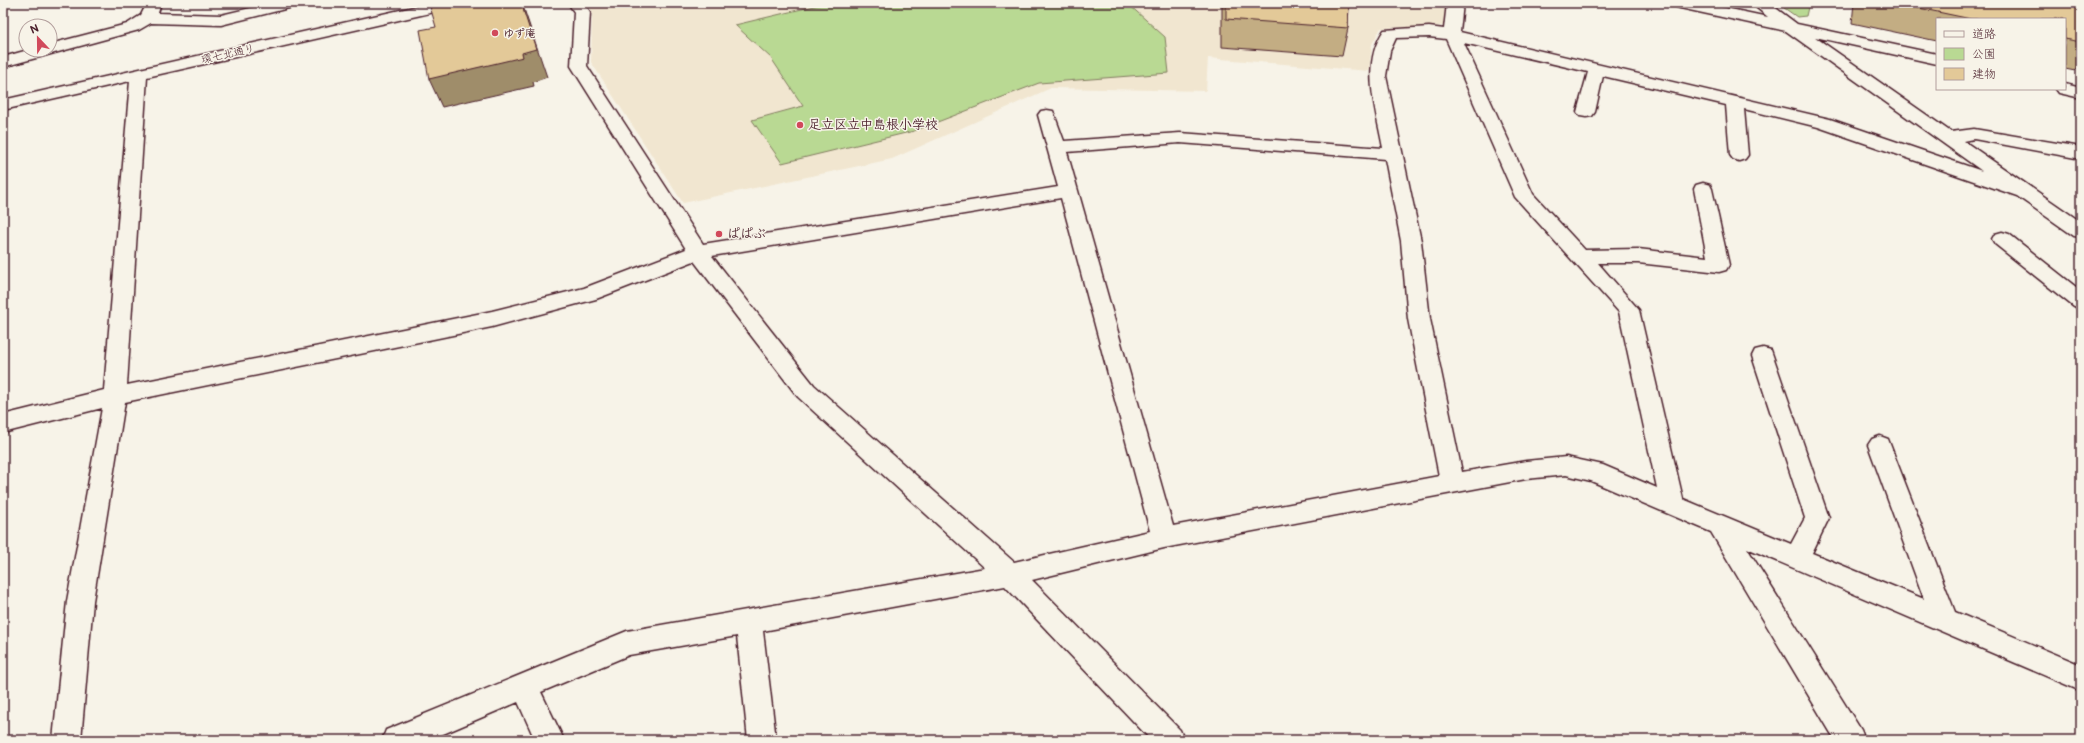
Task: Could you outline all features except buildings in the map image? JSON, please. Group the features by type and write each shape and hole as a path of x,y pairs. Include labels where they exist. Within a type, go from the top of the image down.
{"street":[{"path":"58,47 133,27 151,10 221,20 291,3"},
{"name":"環七北通り","path":"3,105 452,3"},
{"path":"576,3 582,12 579,66 698,252 806,391 1010,574 1170,740"},
{"path":"1455,3 1452,35 1525,197 1629,310 1673,506"},
{"path":"1680,3 1797,30 1936,59"},
{"path":"1759,3 1819,48 1947,138 2077,226"},
{"path":"1452,483 1419,319 1410,241 1378,76 1382,51 1390,33 1429,32 1452,35 1597,68 1824,123 2023,190"},
{"path":"3,62 18,58"},
{"path":"1586,112 1597,68"},
{"path":"67,740 80,601 115,396 139,74"},
{"path":"2066,89 2081,93"},
{"path":"1734,101 1739,155"},
{"path":"1047,115 1164,538"},
{"path":"1947,138 1974,134 2081,153"},
{"path":"1057,147 1180,138 1393,154"},
{"path":"1580,257 1638,256 1718,265 1703,189"},
{"path":"3,424 115,396 492,319 588,294 698,252 1069,191"},
{"path":"2002,239 2081,302"},
{"path":"1763,356 1817,518 1797,558"},
{"path":"1880,445 1945,621"},
{"path":"396,740 627,643 1010,574 1164,538 1452,483 1526,470 1566,466 1595,472 2081,678"},
{"path":"1720,525 1851,740"},
{"path":"749,622 762,740"},
{"path":"524,686 550,740"}],"shaded area":[{"name":"足立区立中島根小学校","path":"588,3 1445,3 1444,26 1381,28 1372,44 1369,71 1208,58 1206,91 1051,88 892,159 683,203 591,62 592,12"}],"green space":[{"path":"827,3 1127,3 1165,37 1169,73 1039,83 914,131 782,163 752,120 803,106 771,58 735,25"},
{"path":"1777,3 1809,3 1806,16 1797,17"}],"place":[{"name":"ゆず庵","path":"495,33"},
{"name":"足立区立中島根小学校","path":"800,125"},
{"name":"ぱぱぶ","path":"719,234"}]}
